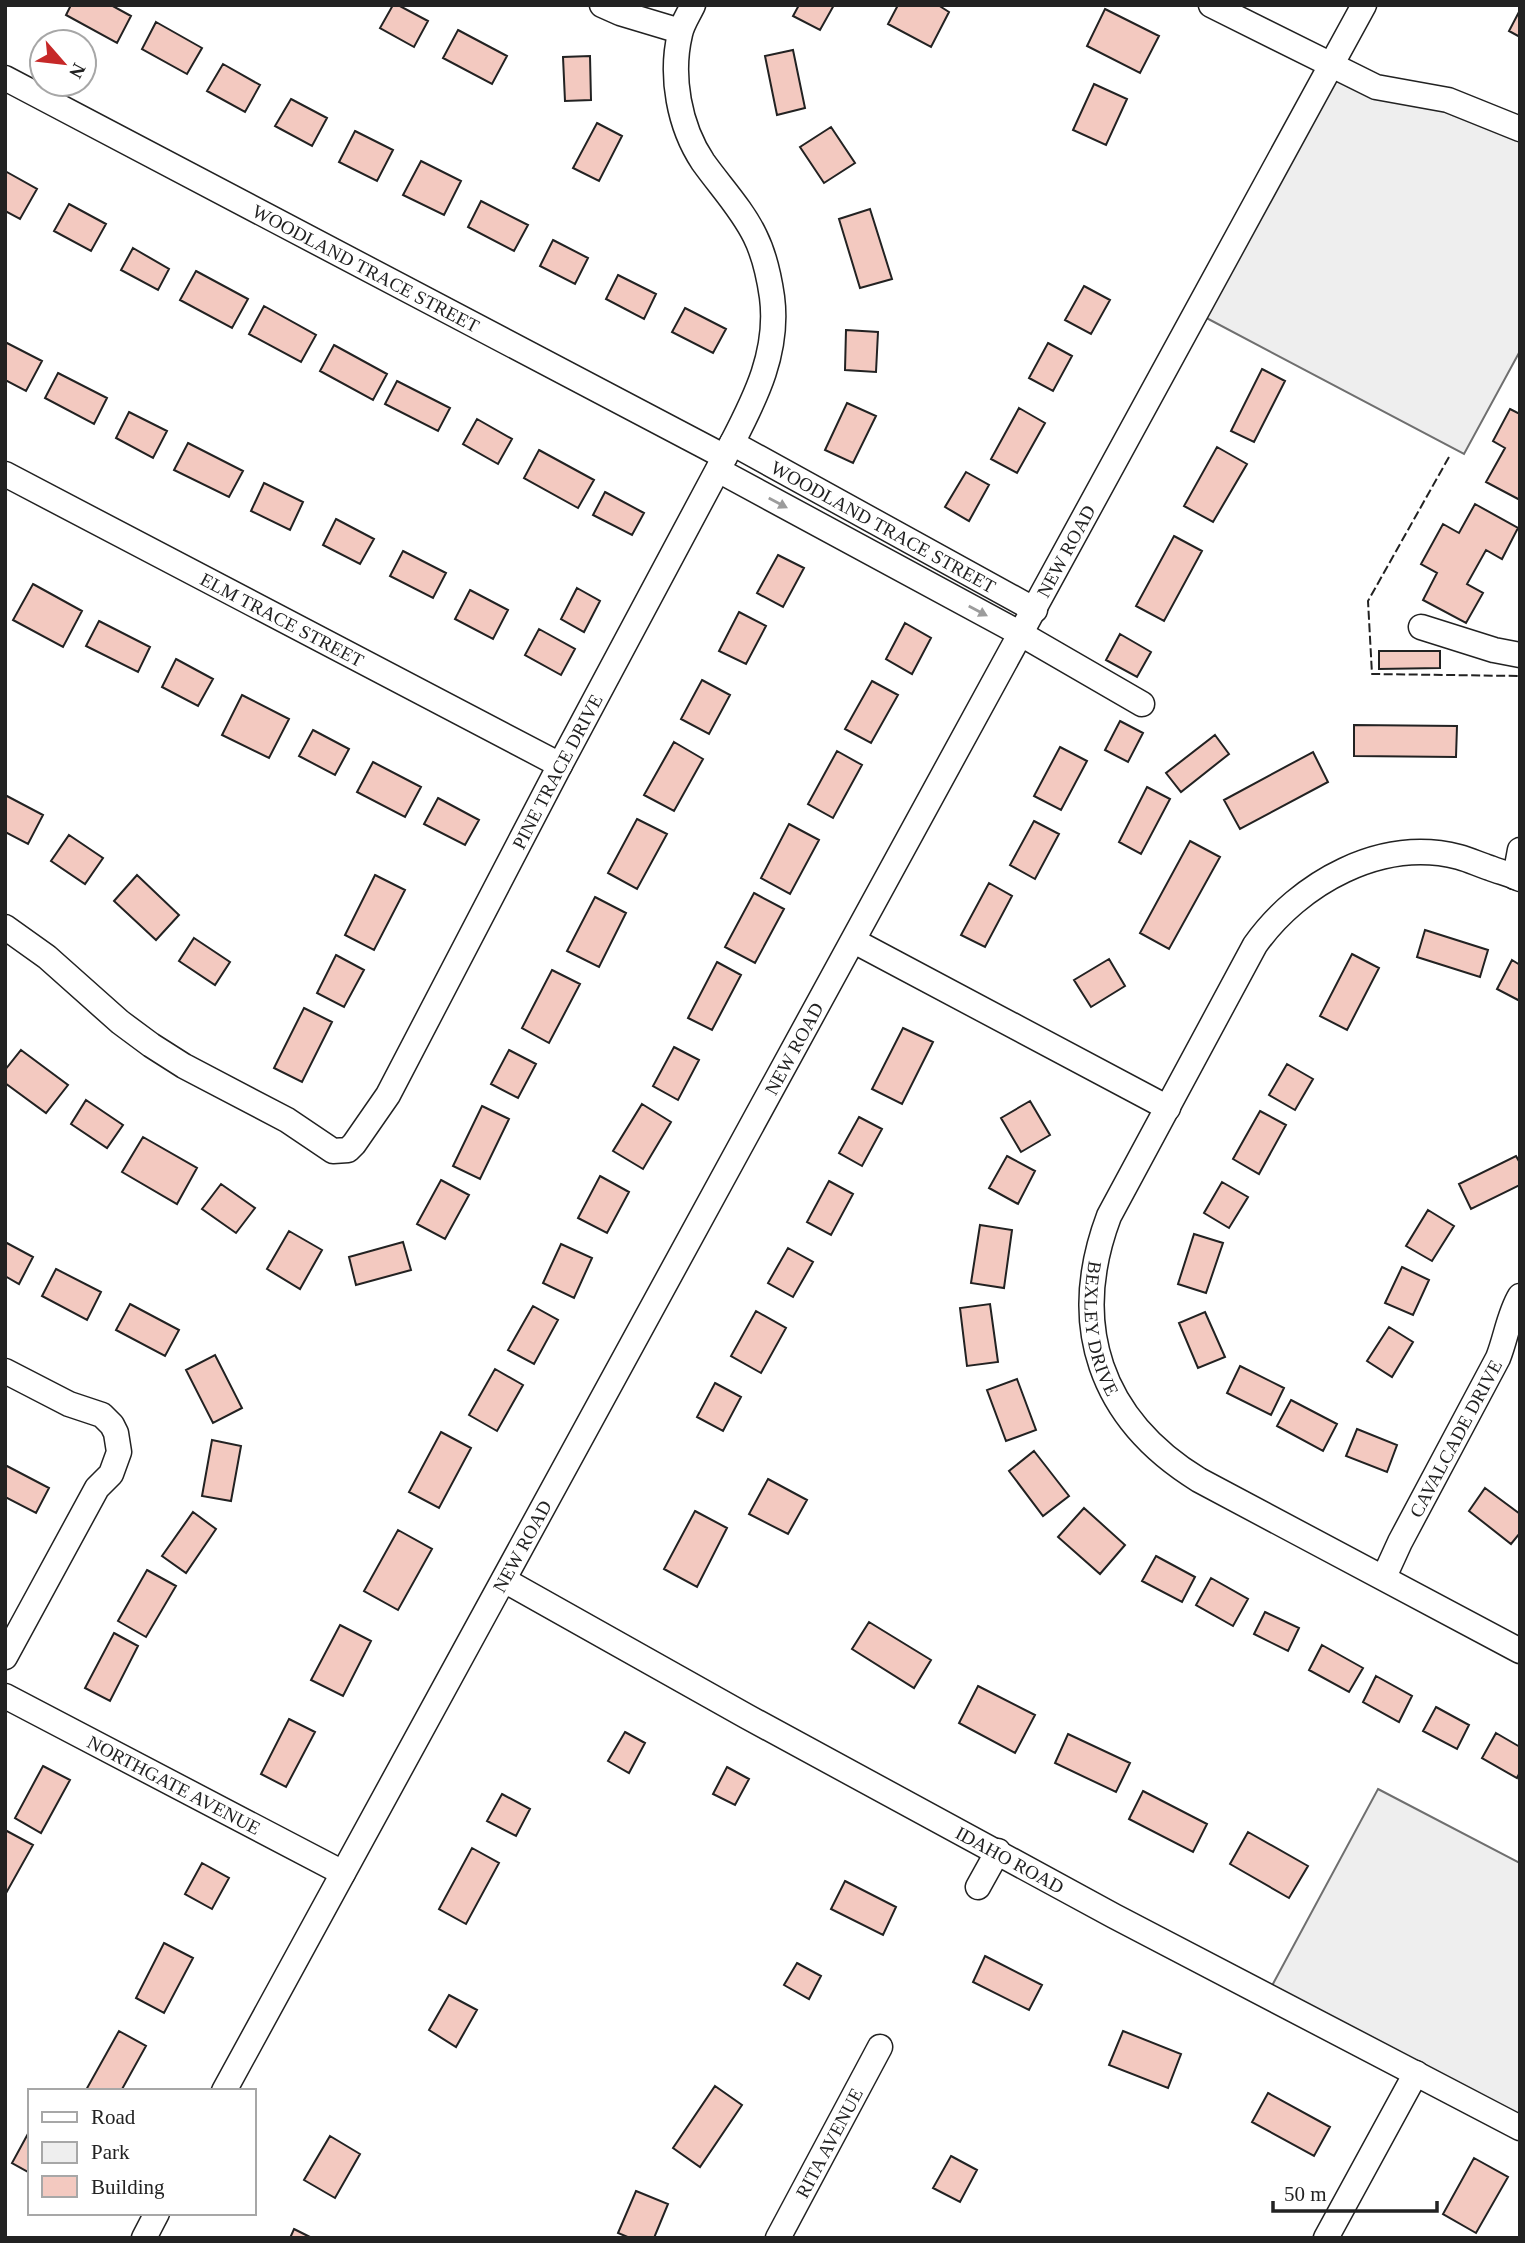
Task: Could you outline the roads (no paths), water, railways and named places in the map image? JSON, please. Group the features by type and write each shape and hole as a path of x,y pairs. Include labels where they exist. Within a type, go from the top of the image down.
{"street":[{"path":"602,5 680,31"},
{"name":"PINE TRACE DRIVE","path":"5,927 47,957 120,1022 184,1066 287,1120 334,1151 348,1150 354,1144 388,1095 755,400 765,374 773,335 773,299 767,268 755,236 702,160 685,126 679,104 676,78 680,31 693,5"},
{"path":"1211,5 1376,87 1448,100 1520,129"},
{"name":"NEW ROAD","path":"225,2089 1364,5"},
{"name":"WOODLAND TRACE STREET","path":"5,78 725,457 1035,610"},
{"name":"WOODLAND TRACE STREET","path":"725,457 1142,704"},
{"name":"ELM TRACE STREET","path":"5,474 560,765"},
{"path":"1421,627 1494,650 1520,655"},
{"path":"1517,878 1520,850"},
{"name":"BEXLEY DRIVE","path":"1517,878 1458,857 1415,854 1388,857 1336,873 1312,887 1279,914 1255,945 1109,1216 1094,1263 1091,1297 1092,1328 1100,1362 1110,1387 1138,1431 1176,1465 1520,1651"},
{"path":"854,941 1168,1108"},
{"name":"CAVALCADE DRIVE","path":"1384,1577 1498,1358 1513,1307 1520,1296"},
{"path":"5,1371 69,1404 102,1415 112,1424 119,1446 111,1474 97,1488 5,1657"},
{"name":"IDAHO ROAD","path":"504,1580 746,1716 1114,1916 1520,2128"},
{"name":"NORTHGATE AVENUE","path":"5,1696 343,1873"},
{"path":"978,1887 998,1851"},
{"name":"RITA AVENUE","path":"778,2238 880,2047"},
{"path":"1326,2238 1416,2073"},
{"path":"144,2238 156,2215"}]}
